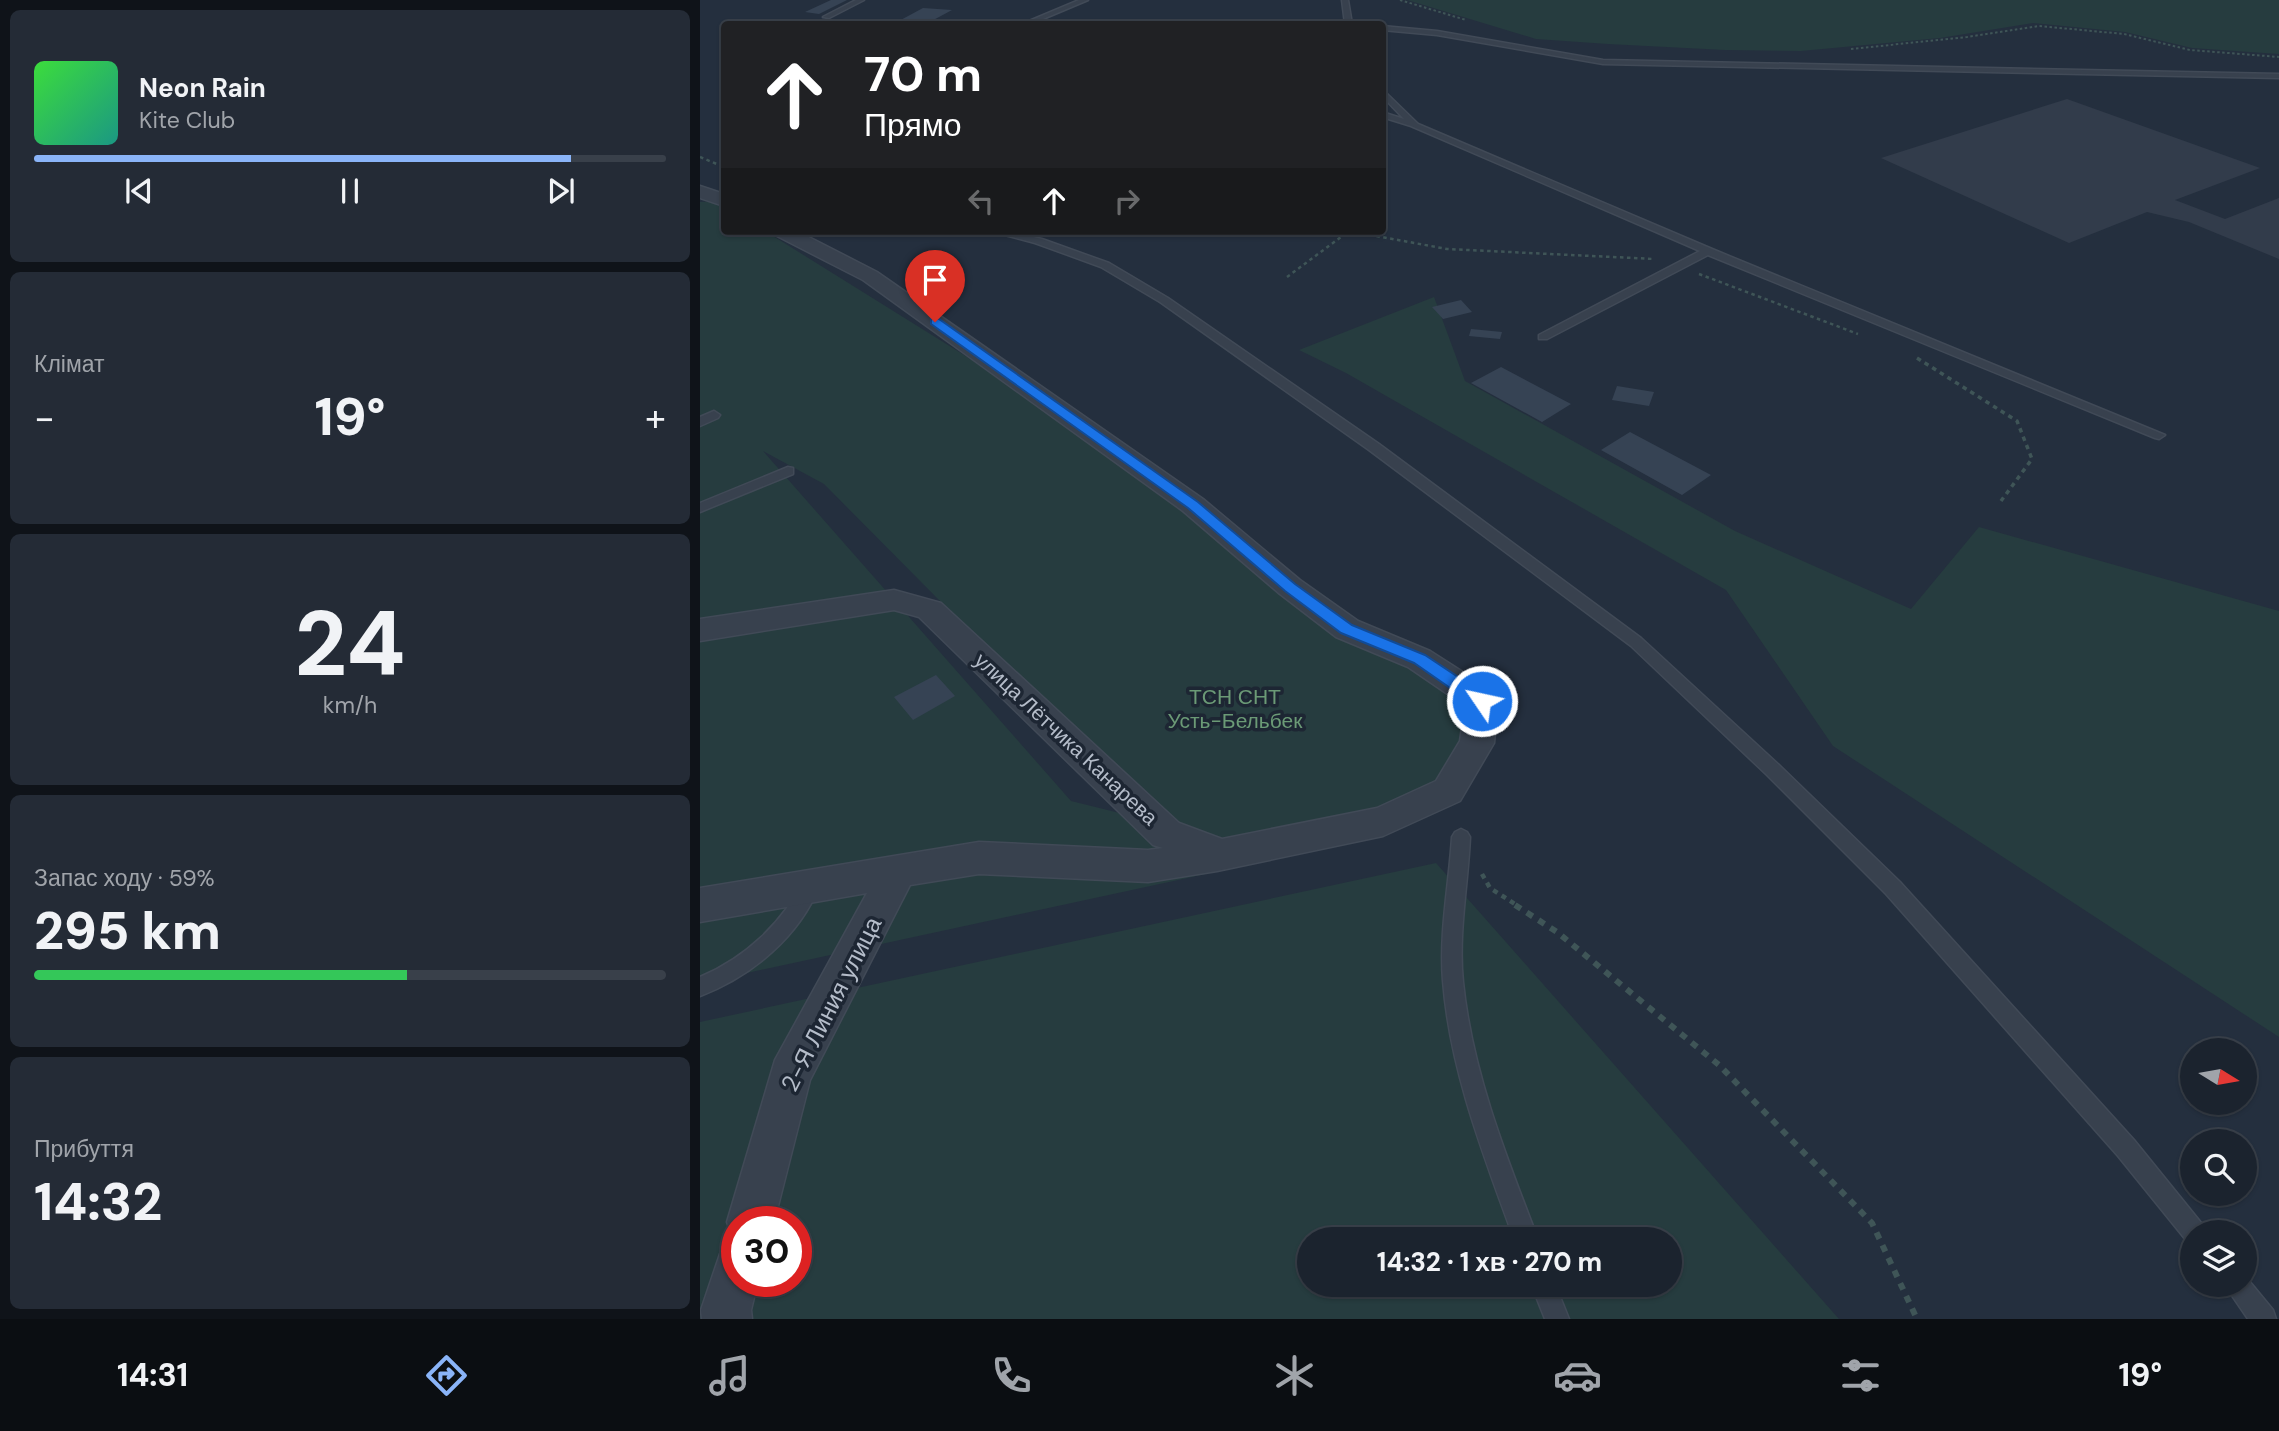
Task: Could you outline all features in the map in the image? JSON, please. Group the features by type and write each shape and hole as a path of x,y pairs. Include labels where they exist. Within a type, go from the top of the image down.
{"street":[{"path":"700,192 721,199"},
{"path":"700,905 979,858 1148,866 1222,855 1383,821 1448,791 1477,743 1482,701 1419,659 1347,629 1290,587 1193,505 870,276 790,235"},
{"name":"улица Лётчика Канарева","path":"700,630 894,600 930,610 1166,834 1222,855"},
{"name":"2-Я Линия улица","path":"754,1206 790,1075 899,870"},
{"path":"727,1319 730,1297"}],"lane":[{"path":"827,17 861,0"},
{"path":"1033,21 1085,0"},
{"path":"1345,0 1348,21"},
{"path":"1386,29 1459,38 1556,58 1603,62 2279,76"},
{"path":"1386,95 1415,126"},
{"path":"1386,115 1708,251 2159,435"},
{"path":"1010,235 1105,265 1164,300 1374,447 1636,642 1773,770 1893,888 2126,1148 2184,1220"},
{"path":"1543,337 1708,251"},
{"path":"700,422 714,415"},
{"path":"700,508 788,471"},
{"path":"1461,837 1460,872 1451,925 1453,981 1462,1040 1486,1128 1522,1227"},
{"path":"700,987 729,973 759,950 798,912 808,898 811,886"},
{"path":"1548,1297 1557,1319"},
{"path":"2246,1297 2264,1319"}],"path":[{"path":"1400,0 1467,20"},
{"path":"1850,50 2039,26 2124,34 2190,50 2279,57"},
{"path":"700,157 721,166"},
{"path":"1287,277 1344,235"},
{"path":"1371,235 1447,249 1690,260"},
{"path":"1678,266 1805,316 1866,336"},
{"path":"1914,356 2017,421 2032,458 2001,501"},
{"path":"1461,837 1490,888 1557,932 1719,1065 1872,1223 1917,1319"}],"shaded area":[{"path":"2067,99 2260,168 2175,200 2225,219 2279,198 2279,259 2189,222 2147,212 2069,243 1881,158"}],"green space":[{"path":"1407,0 2279,0 2279,54 2192,48 2125,32 2033,23 1940,38 1801,51 1608,44 1536,39"},
{"name":"ТСН СНТ Усть-Бельбек","path":"717,201 721,204 721,235 771,235 972,360 1175,505 1401,660 1473,703 1446,786 1381,816 1247,846 1290,856 700,983 700,202","holes":["763,451 824,484 1160,823 1071,801"]},
{"path":"1434,297 1465,381 1735,531 1911,609 1979,527 2279,611 2279,1037 1833,746 1726,590 1346,373 1299,350"},
{"path":"1436,863 1839,1319 700,1319 700,1022"}],"building":[{"path":"831,0 847,0 819,14 805,12"},
{"path":"923,8 952,10 932,21 899,21"},
{"path":"1461,300 1472,312 1443,319 1432,307"},
{"path":"1471,329 1502,332 1500,339 1469,336"},
{"path":"1501,367 1571,404 1542,422 1471,383"},
{"path":"1617,386 1654,392 1649,406 1612,400"},
{"path":"1630,432 1711,475 1682,495 1601,450"},
{"path":"936,675 955,696 913,720 894,697"}],"route":[{"path":"935,322 1193,505 1290,587 1347,629 1419,659 1482,701"}]}
